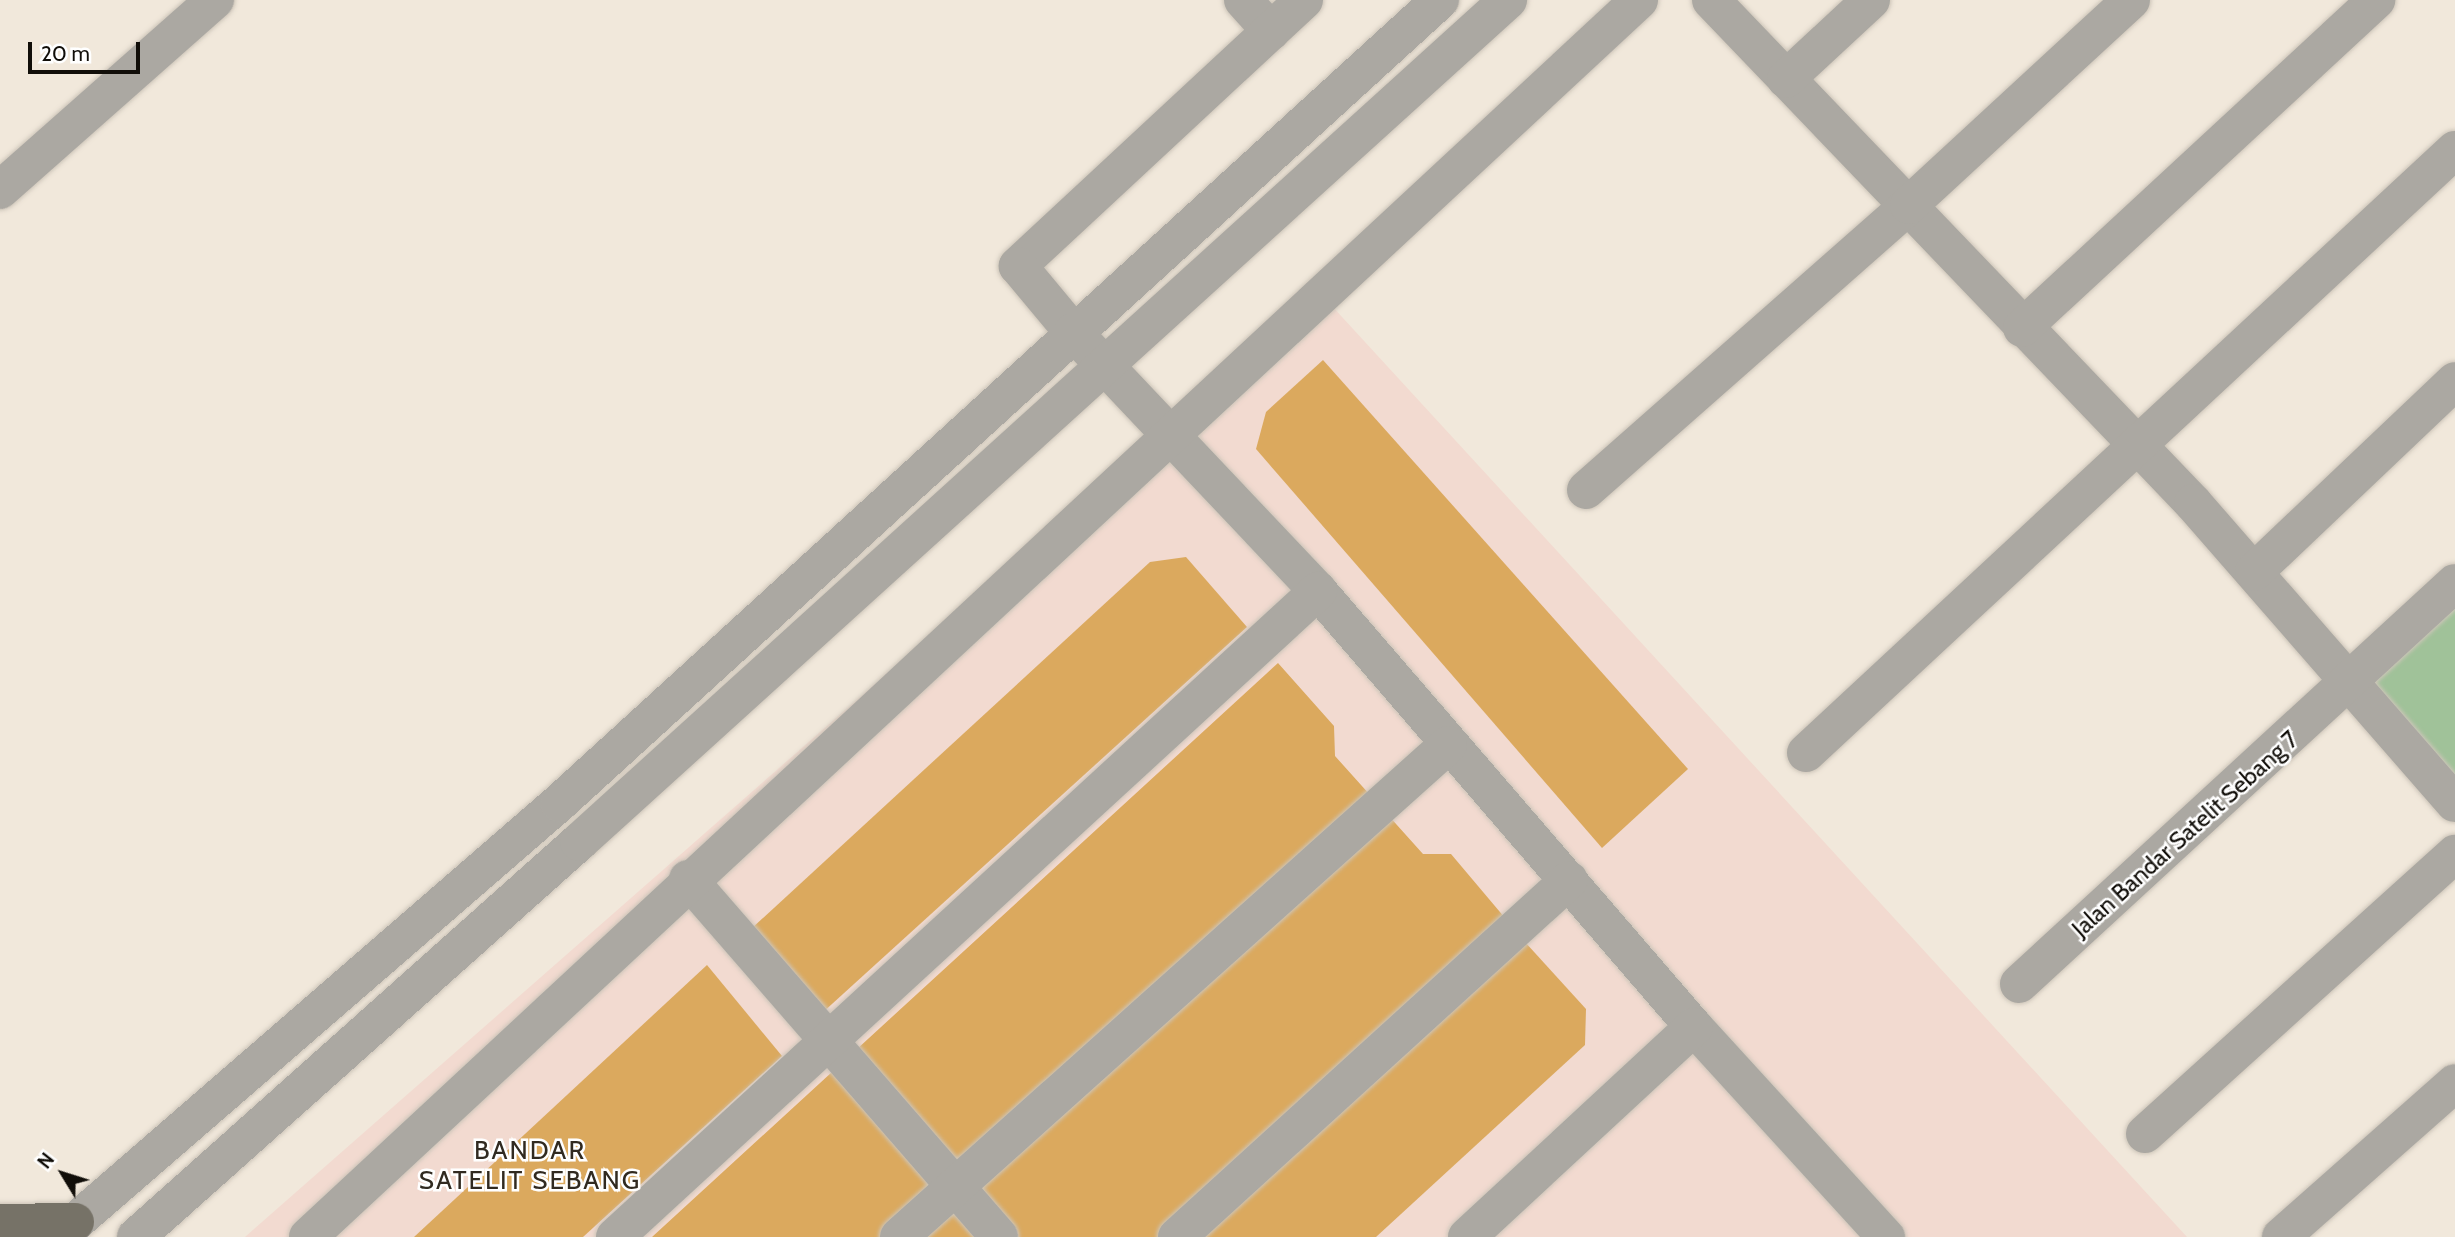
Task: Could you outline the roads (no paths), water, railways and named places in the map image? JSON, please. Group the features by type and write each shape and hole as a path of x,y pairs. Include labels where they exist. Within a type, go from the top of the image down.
{"main road":[{"path":"0,1223 66,1229"}],"street":[{"path":"0,190 215,0"},
{"path":"1243,0 1271,31"},
{"path":"1304,0 1018,266 1073,332 1318,591 1448,745 1695,1027 1886,1237"},
{"path":"66,1229 559,803 1440,0"},
{"path":"136,1237 1508,0"},
{"path":"308,1237 688,879 1639,0"},
{"path":"1712,0 1909,205 2022,328 2140,445 2455,803"},
{"path":"1786,79 1871,0"},
{"path":"1586,490 1909,205 2131,0"},
{"path":"2022,328 2376,0"},
{"path":"1806,753 2455,150"},
{"path":"2254,572 2455,381"},
{"name":"Jalan Bandar Satelit Sebang 7","path":"2019,984 2351,684 2455,583"},
{"path":"615,1237 1318,591"},
{"path":"900,1237 1448,745"},
{"path":"2145,1134 2455,854"},
{"path":"688,879 999,1237"},
{"path":"1177,1237 1569,880"},
{"path":"1467,1237 1695,1027"},
{"path":"2281,1237 2455,1083"}],"district":[{"name":"BANDAR SATELIT SEBANG","path":"530,1166"}]}
